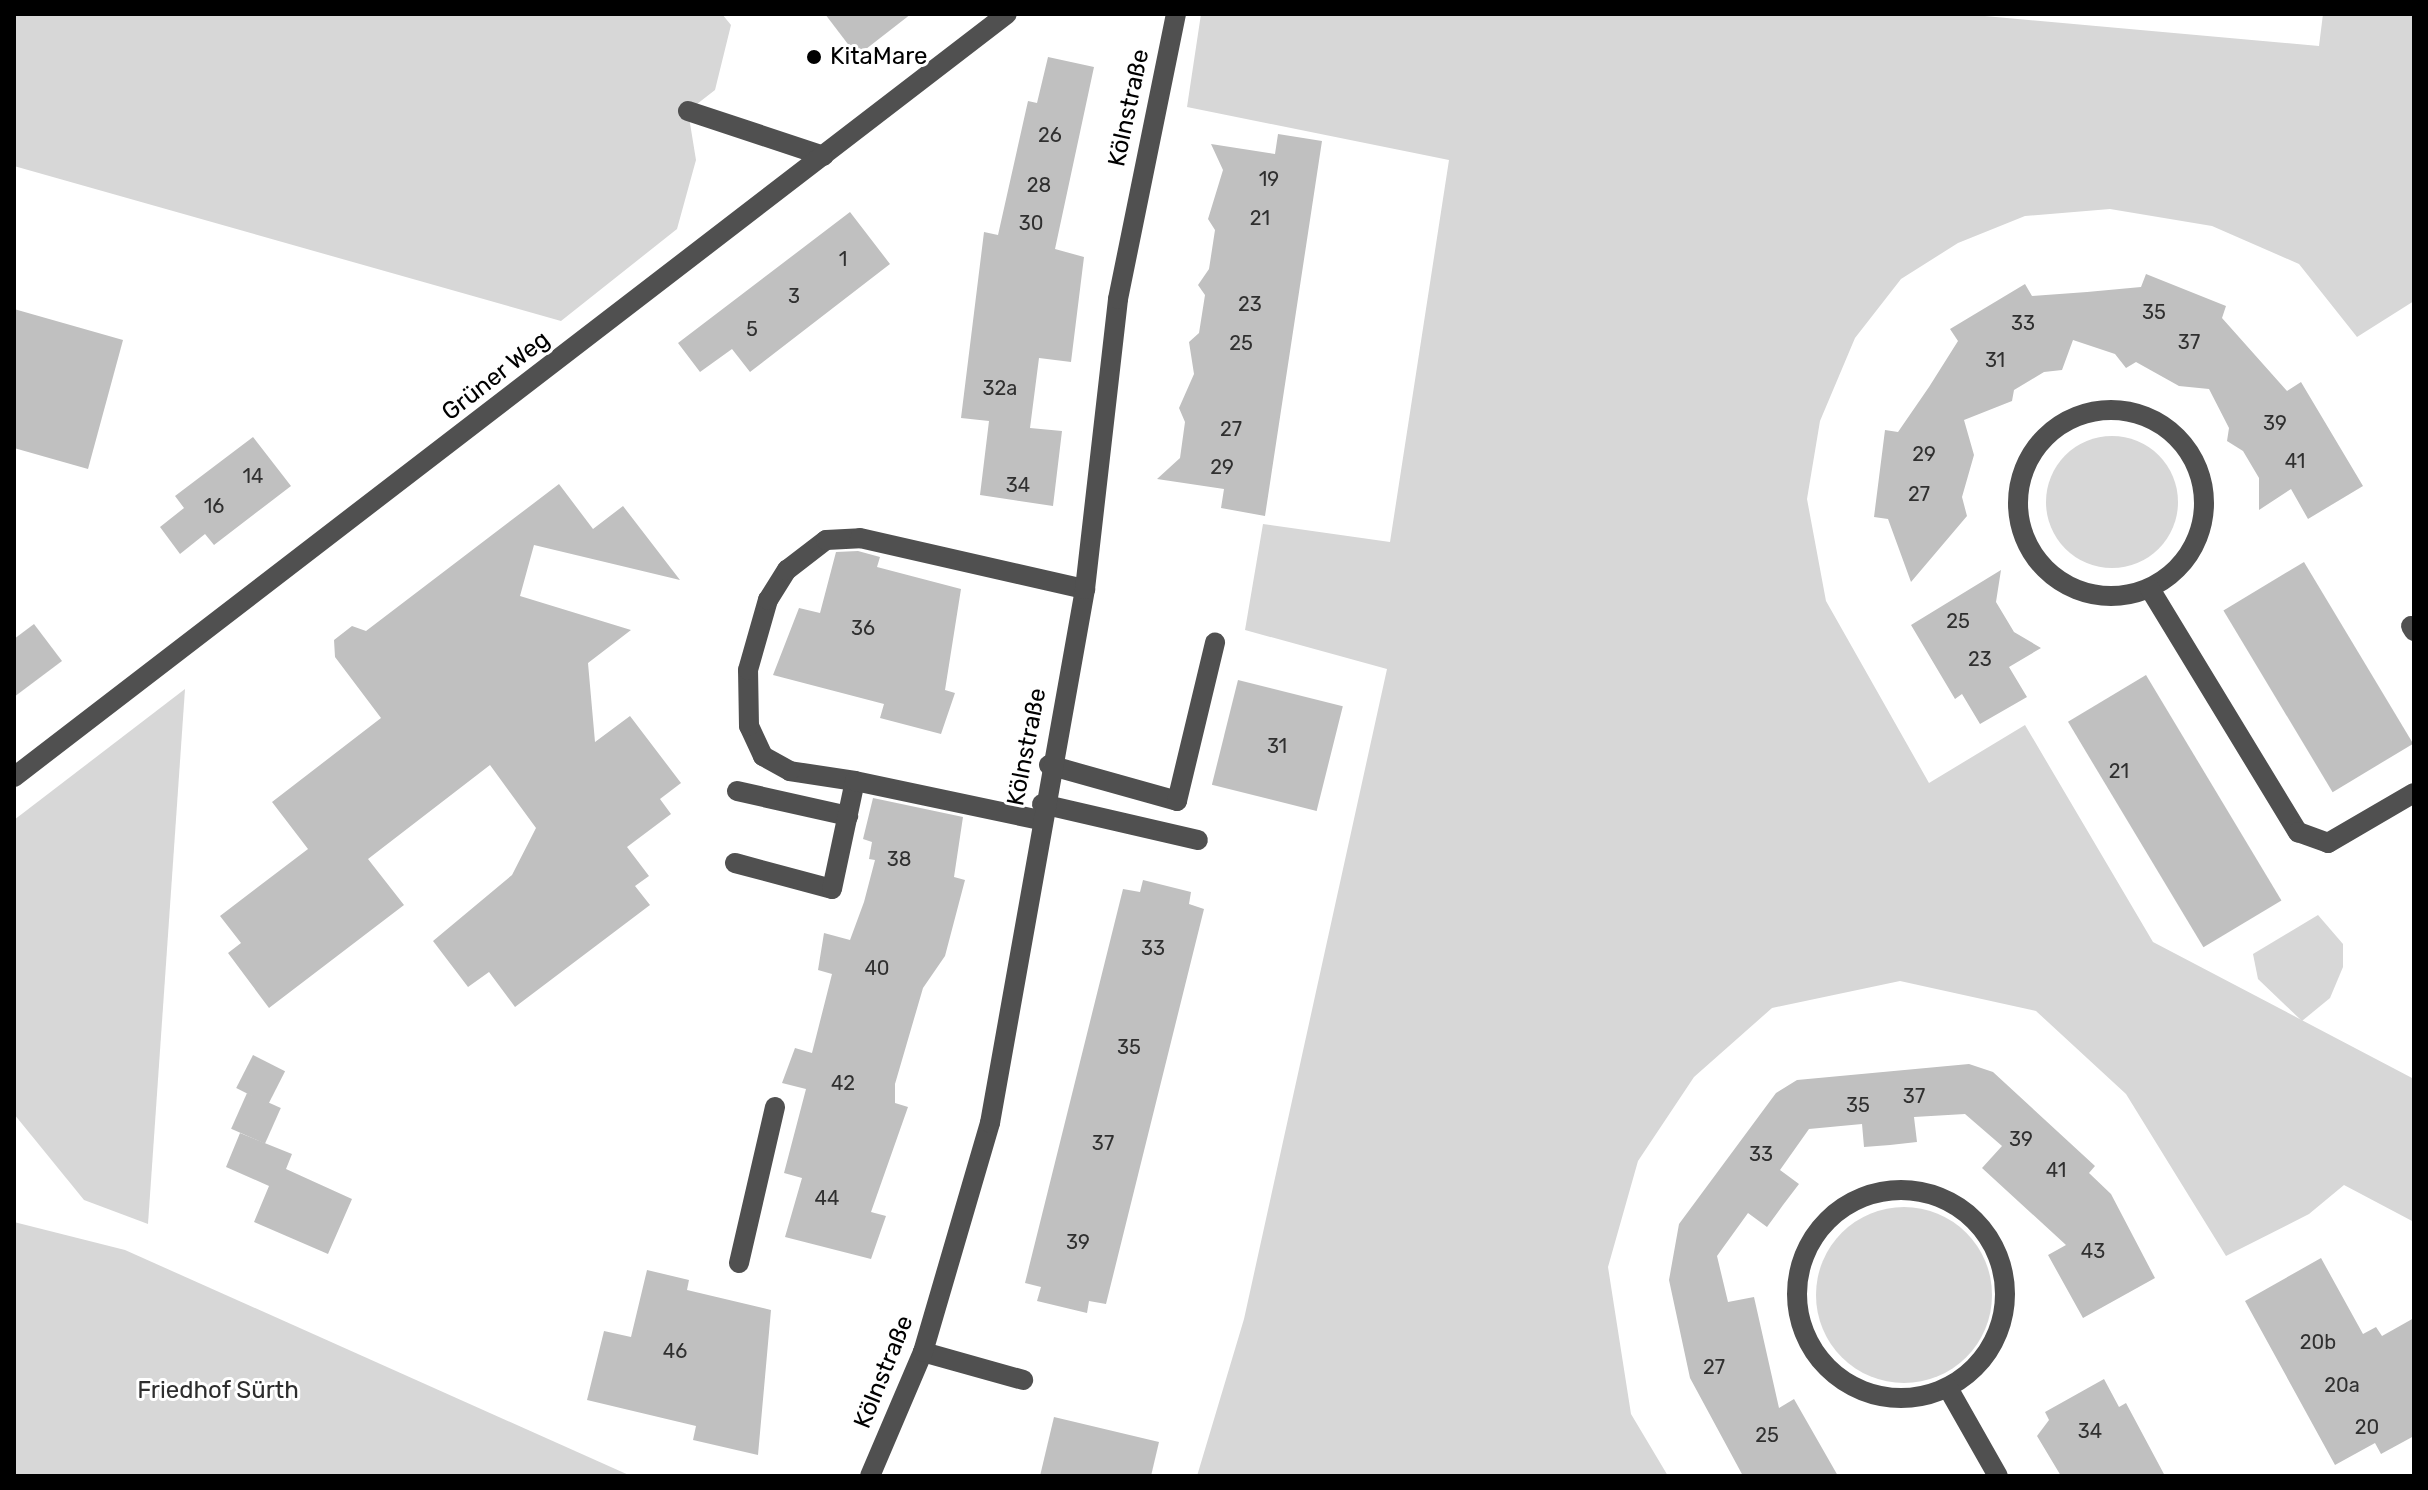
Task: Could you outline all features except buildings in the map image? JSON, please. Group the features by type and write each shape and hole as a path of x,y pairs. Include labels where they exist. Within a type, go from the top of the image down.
{"street":[{"name":"Grüner Weg","path":"14,777 1007,14"},
{"name":"Kölnstraße","path":"870,1476 923,1352 990,1123 1049,765 1085,589 1118,299 1176,14"},
{"path":"688,111 824,156"},
{"path":"2125,411 2164,425 2199,470 2203,526 2174,573 2150,589 2123,596 2069,587 2029,549 2019,523 2017,496 2031,456 2057,425 2083,413 2125,411"},
{"path":"1085,589 860,538 826,540 787,570 768,600 748,670 749,726 763,756 790,771 1198,840"},
{"path":"2150,589 2298,832 2328,843 2414,793"},
{"path":"1049,765 1177,801 1215,643"},
{"path":"735,863 832,889 855,781"},
{"path":"737,791 848,816"},
{"path":"739,1263 775,1107"},
{"path":"1917,1191 1944,1199 1968,1214 2000,1260 2005,1288 1994,1342 1948,1388 1901,1398 1873,1395 1824,1365 1808,1341 1798,1314 1803,1257 1817,1232 1861,1197 1917,1191"},
{"path":"923,1352 1023,1380"},
{"path":"1948,1388 1998,1476"}],"green space":[{"path":"14,14 722,14 731,25 715,90 688,111 696,160 677,229 561,321 14,166"},
{"path":"1201,14 1963,14 2319,46 2323,14 2414,14 2414,301 2357,337 2299,264 2212,226 2110,209 2025,216 1958,243 1901,279 1855,338 1820,421 1807,499 1826,601 1929,783 2025,725 2153,942 2414,1079 2414,1222 2344,1185 2309,1214 2226,1256 2126,1094 2036,1011 1900,981 1772,1008 1694,1077 1638,1161 1608,1267 1631,1414 1668,1476 1197,1476 1244,1319 1387,669 1245,630 1263,524 1390,542 1449,160 1187,107"},
{"path":"2112,436 2137,441 2159,455 2173,477 2178,502 2173,527 2159,549 2137,563 2112,568 2087,563 2065,549 2051,527 2046,502 2051,477 2065,455 2087,441"},
{"path":"185,689 148,1224 84,1200 14,1114 14,820"},
{"path":"2318,915 2343,944 2343,967 2330,998 2302,1021 2258,979 2253,954"},
{"path":"1904,1207 1938,1214 1966,1233 1985,1261 1992,1295 1985,1329 1966,1357 1938,1376 1904,1383 1870,1376 1842,1357 1823,1329 1816,1295 1823,1261 1842,1233 1870,1214"},
{"name":"Friedhof Sürth","path":"14,1222 125,1250 631,1476 14,1476"}],"place":[{"name":"KitaMare","path":"814,57"}]}
